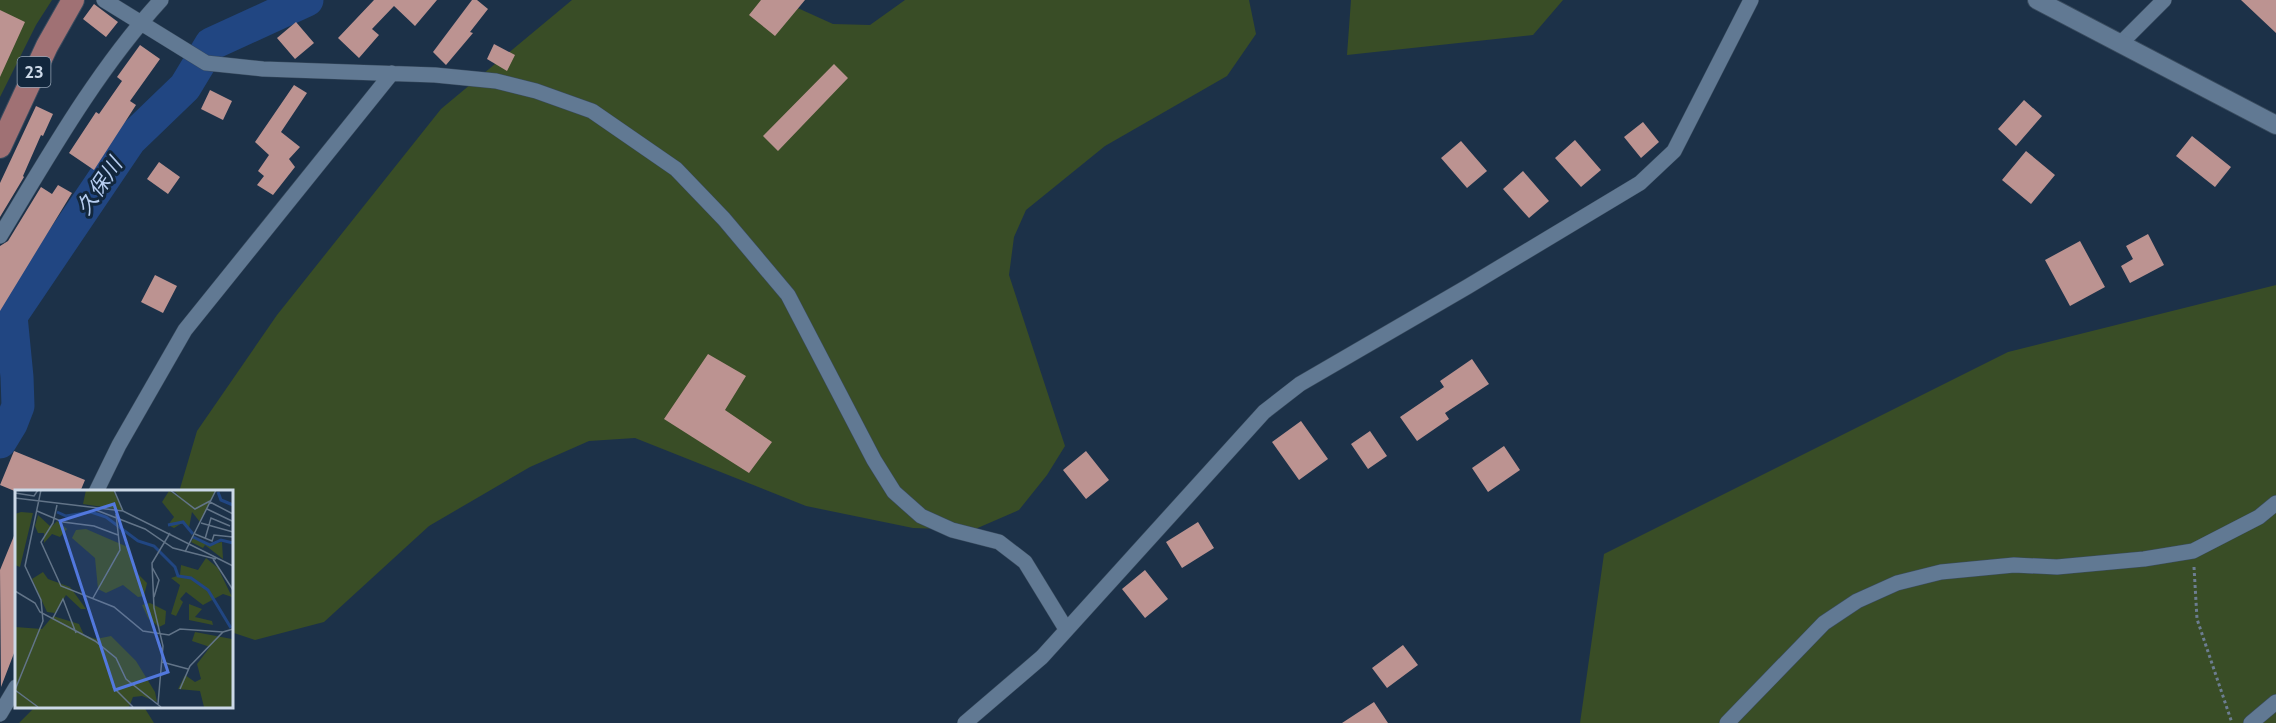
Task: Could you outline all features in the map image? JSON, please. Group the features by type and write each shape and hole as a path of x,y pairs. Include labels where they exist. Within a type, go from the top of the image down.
{"main road":[{"name":"23","path":"0,147 47,46 73,0"}],"street":[{"path":"104,0 140,24 208,63 262,69 435,75 496,81 536,91 592,111 676,169 724,219 788,295 874,460 894,492 921,516 952,530 999,542 1024,562 1066,629"},
{"path":"0,236 72,118 140,24 161,0"},
{"path":"965,723 1042,657 1264,412 1300,384 1640,183 1674,151 1751,0"},
{"path":"2037,0 2276,125"},
{"path":"2121,43 2164,0"},
{"path":"97,490 118,445 185,330 392,73"},
{"path":"1727,723 1824,623 1857,602 1897,584 1941,573 2014,565 2057,567 2144,560 2193,551 2259,517 2276,502"},
{"path":"0,714 15,689"},
{"path":"2251,723 2276,702"}],"path":[{"path":"2193,551 2197,619 2232,723"}],"green space":[{"path":"0,0 52,0 36,25 0,97"},
{"path":"572,0 780,0 833,24 870,25 905,0 1249,0 1256,34 1227,76 1105,146 1026,210 1014,237 1009,275 1065,446 1047,475 1019,510 973,530 913,528 806,506 635,438 589,441 530,467 429,526 324,622 255,640 232,632 232,490 180,490 197,431 277,315 441,109"},
{"path":"1351,0 1563,0 1533,35 1347,55"},
{"path":"2276,285 2276,723 1580,723 1604,554 2008,352"},
{"path":"34,708 145,708 154,723 19,723"}],"building":[{"path":"374,0 437,0 415,26 394,6 372,29 379,35 359,58 338,38"},
{"path":"472,0 477,0 488,9 470,32 473,33 446,65 433,52"},
{"path":"761,0 805,0 775,36 749,15"},
{"path":"2241,0 2276,0 2276,33"},
{"path":"94,4 118,22 106,37 83,19"},
{"path":"0,10 25,22 0,77"},
{"path":"296,22 314,43 295,59 277,38"},
{"path":"494,44 515,55 507,71 487,59"},
{"path":"140,45 160,59 130,101 136,105 94,170 69,153 96,112 99,114 122,81 117,77"},
{"path":"834,64 848,78 778,151 763,136"},
{"path":"294,85 307,93 281,132 300,147 289,159 295,167 273,195 257,185 264,176 258,171 269,155 255,142"},
{"path":"210,90 232,101 223,120 201,109"},
{"path":"2024,100 2042,116 2016,146 1998,129"},
{"path":"36,106 53,114 43,136 41,135 24,177 0,217 0,183"},
{"path":"1643,122 1659,142 1641,158 1624,137"},
{"path":"2192,136 2231,167 2215,187 2176,156"},
{"path":"1575,140 1601,170 1581,187 1555,158"},
{"path":"1461,141 1487,171 1467,188 1441,158"},
{"path":"2026,151 2055,175 2031,204 2002,180"},
{"path":"159,162 180,177 168,194 147,179"},
{"path":"1523,171 1549,201 1529,218 1503,189"},
{"path":"58,185 72,193 0,311 0,246 8,241 41,187 52,194"},
{"path":"2148,234 2164,265 2130,283 2121,266 2133,259 2126,246"},
{"path":"2080,241 2105,287 2070,306 2045,260"},
{"path":"155,275 177,286 163,313 141,302"},
{"path":"708,354 746,376 725,410 772,442 749,473 664,419"},
{"path":"1472,359 1489,384 1445,413 1449,419 1417,441 1400,417 1444,387 1440,381"},
{"path":"1301,421 1328,459 1299,480 1272,442"},
{"path":"1370,431 1387,456 1368,469 1351,444"},
{"path":"1504,446 1520,470 1488,492 1472,468"},
{"path":"14,451 85,480 81,490 15,491 0,485"},
{"path":"1086,451 1109,480 1086,499 1063,470"},
{"path":"1198,522 1214,548 1182,568 1166,542"},
{"path":"15,533 15,651 1,687 0,570"},
{"path":"1145,570 1168,599 1145,618 1122,589"},
{"path":"1403,645 1418,665 1387,688 1372,668"},
{"path":"1374,702 1388,723 1342,723"}],"waterway":[{"name":"久保川","path":"0,442 18,406 11,316 130,140 185,87 211,44 307,0"}]}
